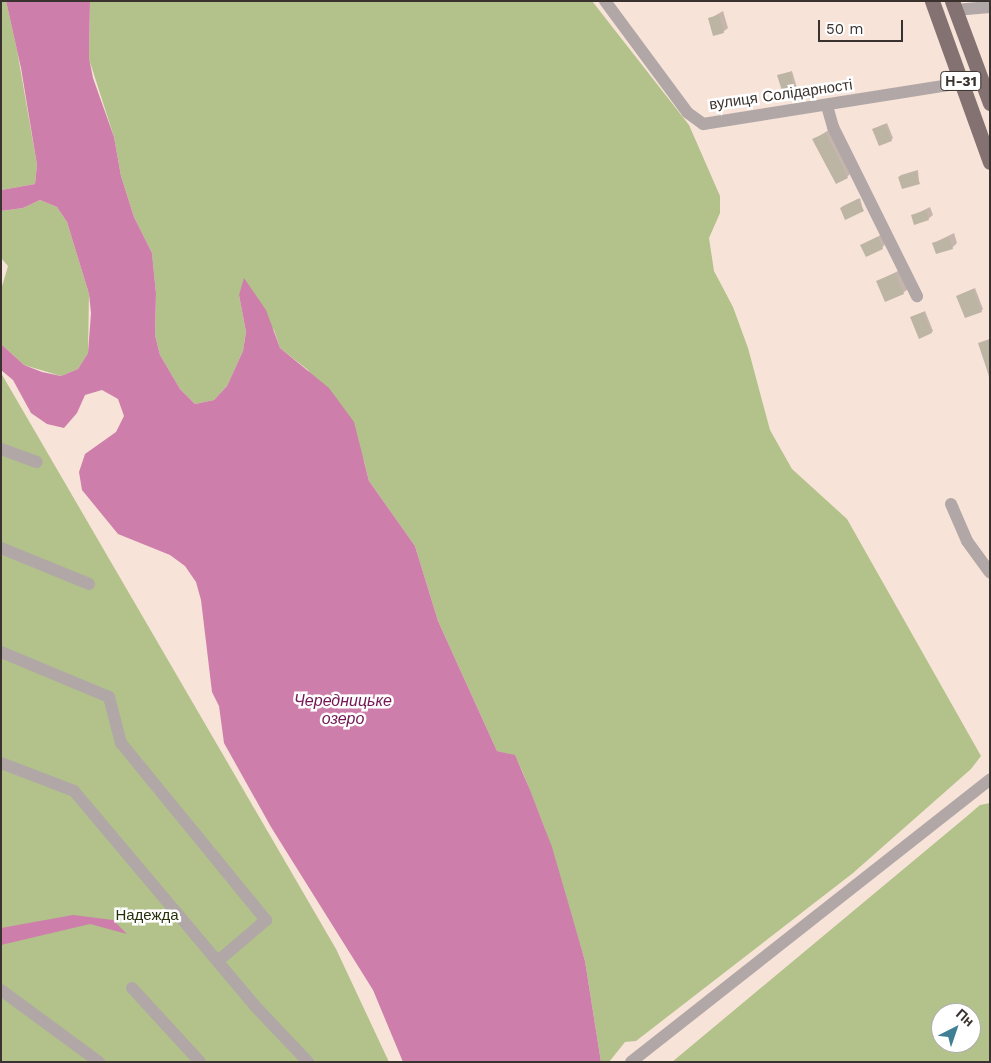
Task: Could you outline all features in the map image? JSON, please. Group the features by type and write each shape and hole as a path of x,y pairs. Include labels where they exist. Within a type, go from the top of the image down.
{"main road":[{"name":"Н-31","path":"932,1 990,162"},
{"name":"Н-31","path":"954,6 990,102"}],"street":[{"name":"вулиця Солідарності","path":"605,1 695,120 703,124 731,121 788,108 827,106 961,83"},
{"path":"954,6 990,7"},
{"path":"827,106 833,127 917,296"},
{"path":"1,448 37,462"},
{"path":"951,504 967,541 990,574"},
{"path":"1,548 89,584"},
{"path":"1,652 109,697 121,743 266,920 218,961"},
{"path":"1,763 74,791 218,961 308,1062"},
{"path":"631,1062 990,780"},
{"path":"132,988 200,1062"},
{"path":"1,990 99,1062"}],"green space":[{"path":"1,1 6,1 17,50 37,165 35,184 1,190"},
{"path":"90,1 592,1 689,125 720,196 720,213 709,238 714,271 733,307 748,348 770,430 792,469 847,519 981,756 971,769 853,873 636,1041 625,1042 609,1062 601,1062 585,961 545,829 523,773 515,756 497,751 438,621 415,546 369,481 364,461 308,370 280,348 274,330 239,295 246,332 243,351 227,386 214,400 195,404 180,389 160,355 155,335 156,293 152,253 134,217 121,176 114,137 89,59"},
{"path":"40,200 57,207 67,222 89,294 88,353 78,369 61,376 24,365 1,344 1,290 8,266 1,258 1,211 23,208"},
{"name":"Надежда","path":"1,373 336,949 389,1062 1,1062"},
{"path":"990,803 990,1062 672,1062 980,805"}],"water":[{"name":"Чередницьке озеро","path":"6,1 90,1 89,58 93,78 114,137 121,176 134,217 152,253 156,293 155,335 160,355 180,389 195,404 214,400 227,386 243,351 246,332 239,295 244,278 266,310 280,348 329,388 354,422 369,481 415,546 438,621 497,751 515,755 552,847 585,961 601,1062 403,1062 373,990 271,827 224,743 219,706 212,692 201,600 196,582 185,566 170,555 118,534 82,490 79,472 85,454 116,432 124,416 118,399 102,390 85,395 77,413 64,428 47,424 31,413 13,380 1,370 1,344 24,365 42,372 61,376 78,369 88,353 91,313 89,294 67,222 57,207 40,200 23,208 1,211 1,190 35,184 37,165 21,68"},
{"path":"73,915 113,920 127,934 90,924 1,945 1,928"}],"building":[{"path":"719,15 724,33 713,36 708,18"},
{"path":"790,72 795,91 783,94 777,75"},
{"path":"885,124 892,141 879,146 872,129"},
{"path":"826,133 848,178 836,184 812,139"},
{"path":"916,171 920,184 902,189 898,177"},
{"path":"858,199 864,211 845,220 840,208"},
{"path":"926,210 929,220 914,225 911,215"},
{"path":"877,237 883,249 866,257 860,245"},
{"path":"949,237 953,249 936,254 932,243"},
{"path":"895,273 904,294 885,302 876,281"},
{"path":"973,289 982,312 965,318 956,296"},
{"path":"923,312 932,333 919,339 910,317"},
{"path":"990,339 990,373 988,373 978,343"}]}
